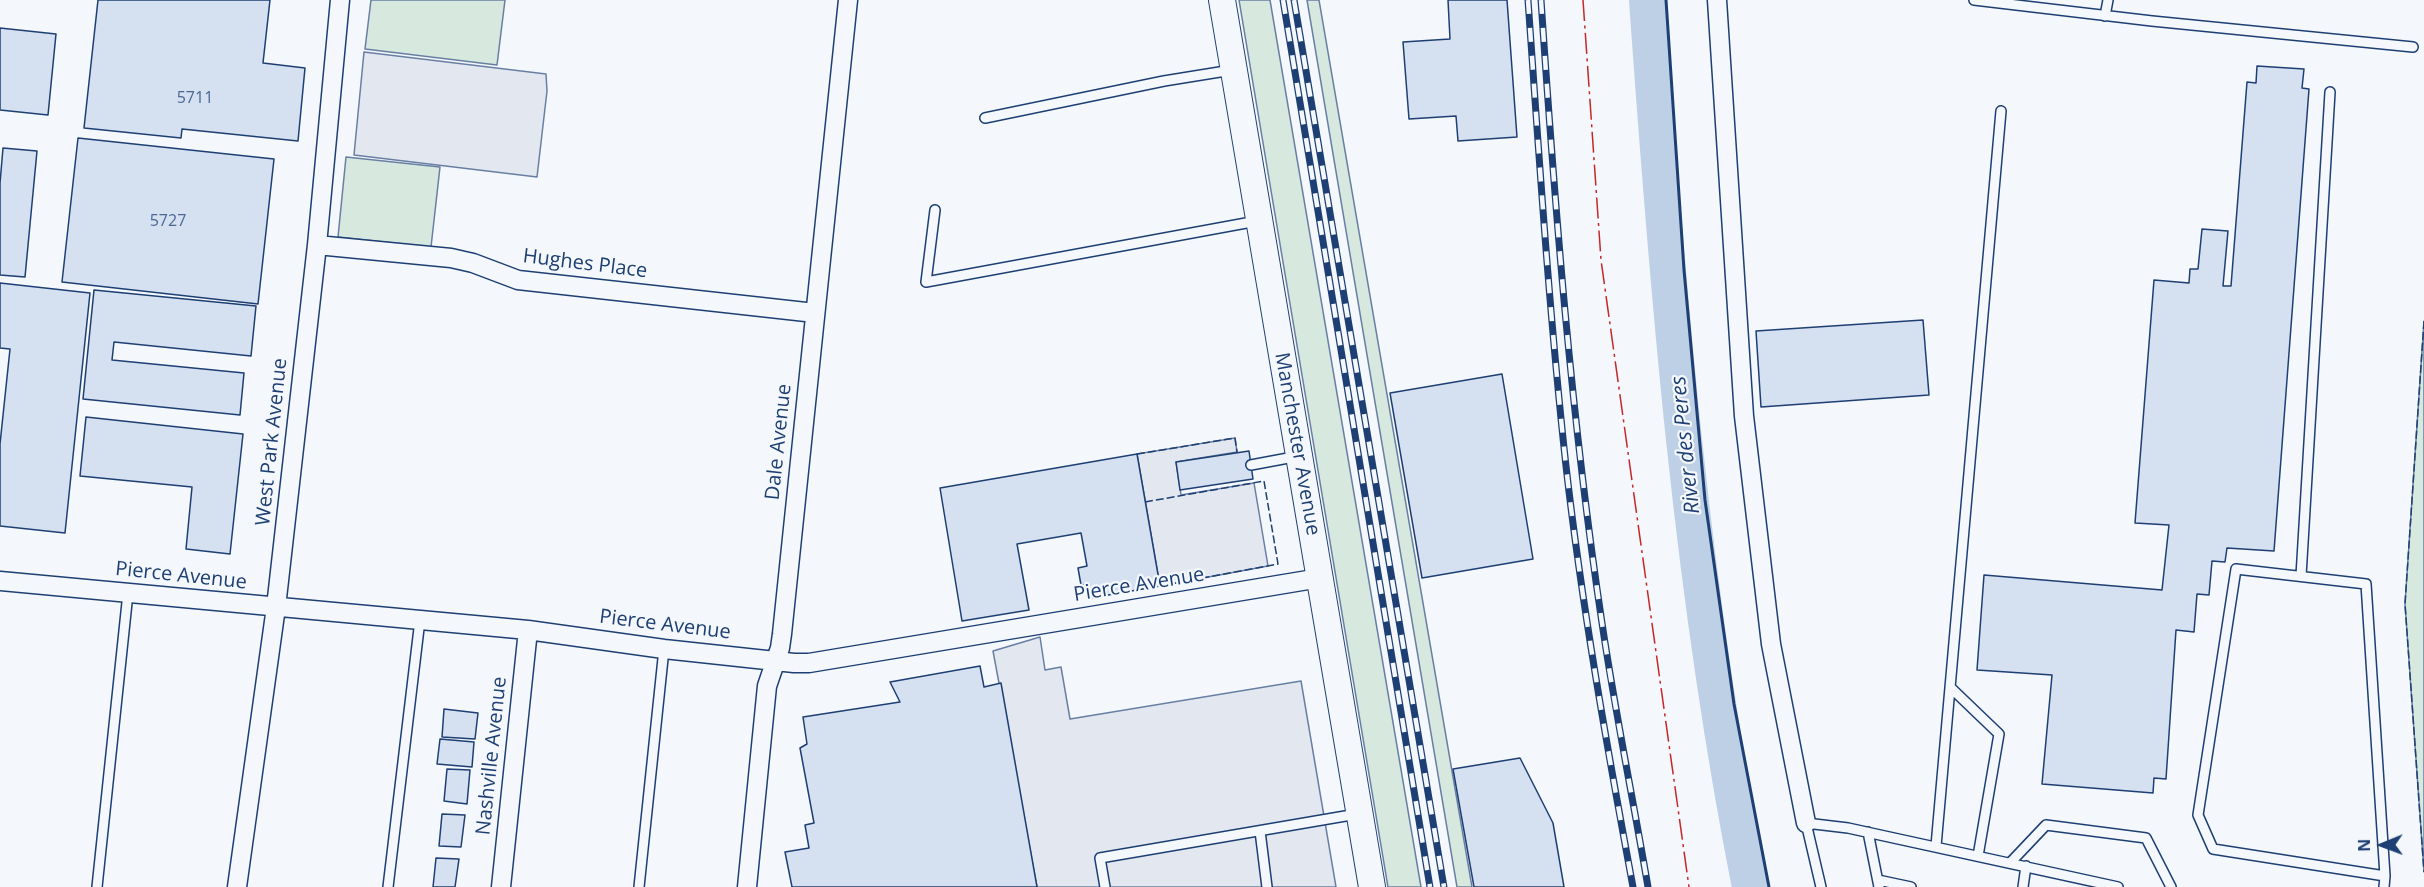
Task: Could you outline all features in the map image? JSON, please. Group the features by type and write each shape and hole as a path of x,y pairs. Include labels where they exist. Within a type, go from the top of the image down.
{"main road":[{"name":"Manchester Avenue","path":"1222,0 1372,887"}],"street":[{"name":"West Park Avenue","path":"237,887 276,607 317,245 340,0"},
{"name":"Dale Avenue","path":"747,887 767,686 776,662 782,634 848,0"},
{"path":"1717,0 1744,416 1771,644 1806,824"},
{"name":"Hughes Place","path":"317,245 451,258 473,263 518,280 815,313"},
{"name":"Pierce Avenue","path":"0,582 528,630 664,649 776,662 809,663 1320,578"},
{"name":"Nashville Avenue","path":"501,887 528,630"}],"lane":[{"path":"1974,0 2105,16 2413,47"},
{"path":"2105,16 2108,0"},
{"path":"985,118 1234,69"},
{"path":"2301,576 2330,92"},
{"path":"1936,846 2001,111"},
{"path":"935,210 926,282 1259,221"},
{"path":"1251,465 1299,456"},
{"path":"2384,887 2385,876 2366,584 2236,569 2198,815 2213,849 2385,876"},
{"path":"97,887 128,593"},
{"path":"388,887 420,620"},
{"path":"639,887 664,649"},
{"path":"1950,687 1999,734 1978,856"},
{"path":"1106,887 1100,858 1359,813"},
{"path":"1821,887 1806,824 1868,832 2118,887"},
{"path":"2010,863 2046,825 2146,838 2171,887"},
{"path":"1260,831 1267,887"},
{"path":"1868,832 1878,884 1911,887"},
{"path":"2023,887 2026,866"}],"shaded area":[{"path":"371,0 505,0 497,65 365,49"},
{"path":"1239,0 1270,0 1421,887 1388,887"},
{"path":"1307,0 1319,0 1472,887 1457,887"},
{"path":"364,52 546,74 547,91 537,177 354,155"},
{"path":"346,157 440,167 431,247 338,237"},
{"path":"2424,321 2424,872 2405,604"},
{"path":"1235,438 1237,452 1176,462 1181,495 1254,483 1268,566 1160,586 1137,454"},
{"path":"1040,637 1045,670 1061,667 1070,719 1301,681 1336,887 1037,887 993,651"}],"building":[{"path":"98,0 270,0 263,63 305,68 298,141 182,129 181,138 84,128"},
{"path":"1448,0 1507,0 1517,137 1458,141 1456,116 1409,119 1403,42 1450,39"},
{"path":"0,28 56,34 48,115 0,110"},
{"path":"2257,66 2304,69 2302,88 2309,89 2274,551 2227,548 2225,562 2212,561 2209,595 2197,594 2194,632 2176,630 2166,779 2154,778 2153,793 2042,784 2052,675 1977,670 1984,575 2162,590 2169,525 2135,523 2154,280 2189,283 2190,269 2198,269 2202,229 2228,231 2223,286 2231,286 2247,82 2256,83"},
{"path":"78,138 274,159 258,304 62,282"},
{"path":"3,148 37,151 25,277 0,275 0,183"},
{"path":"0,283 90,293 65,533 0,526 0,444 10,349 0,348"},
{"path":"94,290 256,306 251,356 114,342 112,360 244,373 240,415 83,399"},
{"path":"1923,320 1929,395 1761,407 1756,331"},
{"path":"1502,374 1533,559 1422,578 1390,393"},
{"path":"86,417 243,434 230,554 186,549 192,487 80,476"},
{"path":"1249,451 1253,479 1180,490 1176,462"},
{"path":"1137,454 1160,586 1091,598 1088,584 1081,585 1078,568 1087,566 1081,533 1017,544 1029,610 962,621 940,488"},
{"path":"980,666 984,687 1001,683 1037,887 792,887 785,852 809,848 805,825 814,823 800,748 807,744 803,717 900,702 890,682"},
{"path":"444,709 478,713 475,739 442,737"},
{"path":"440,739 474,742 472,767 437,764"},
{"path":"1520,758 1553,823 1564,887 1474,887 1453,769"},
{"path":"447,769 470,770 467,804 444,801"},
{"path":"442,814 465,815 461,847 439,846"},
{"path":"436,858 459,859 455,887 433,887"}],"waterway":[{"name":"River des Peres","path":"1647,0 1664,223 1697,556 1712,667 1750,887"}],"railway":[{"path":"1283,0 1430,887"},
{"path":"1294,0 1444,887"},
{"path":"1528,0 1549,291 1572,519 1587,624 1633,887"},
{"path":"1541,0 1558,234 1581,468 1607,656 1648,887"}],"fence":[{"path":"2424,321 2405,604 2424,872"},
{"path":"1137,454 1235,438 1237,452"},
{"path":"1145,502 1264,481 1278,564 1160,586"}],"wall":[{"path":"1666,0 1684,270 1705,500 1734,704 1769,887"}],"power":[{"path":"1583,0 1601,260 1689,887"}]}
